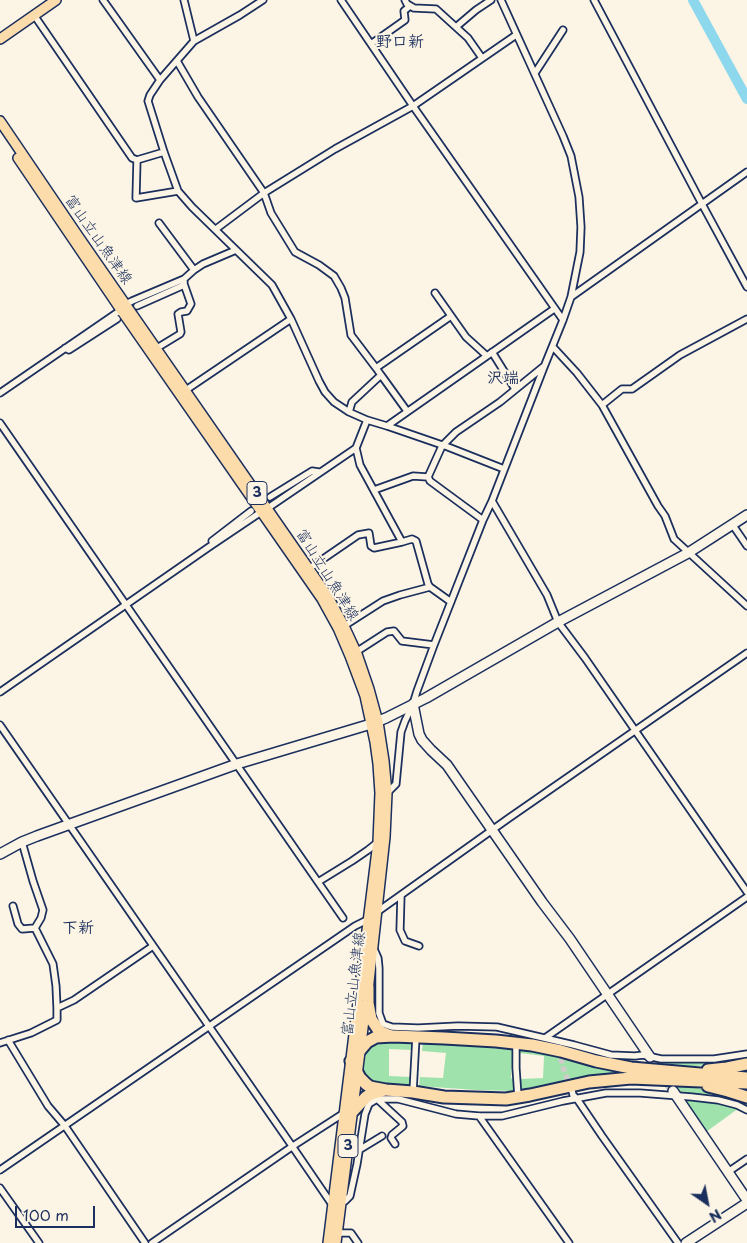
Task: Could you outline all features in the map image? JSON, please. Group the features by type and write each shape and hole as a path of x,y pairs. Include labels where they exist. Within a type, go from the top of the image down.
{"highway":[{"path":"368,986 369,1014 372,1022 379,1030 393,1036"},
{"path":"747,1064 663,1075 604,1080 518,1097 493,1099 444,1097 375,1088 366,1084 360,1078 351,1060 371,1039 382,1036 516,1043 663,1075 747,1097"},
{"path":"663,1075 747,1078"},
{"path":"663,1075 747,1083"},
{"path":"349,1112 371,1094 386,1090"}],"main road":[{"path":"0,39 56,0"},
{"name":"富山立山魚津線","path":"0,120 78,236 122,311 157,348 264,510"},
{"name":"富山立山魚津線","path":"0,131 122,311 306,570 327,595 356,652 369,689 378,764 382,839 368,919 351,1060 349,1112 337,1204 328,1243"},
{"name":"富山立山魚津線","path":"306,570 338,628 350,656 374,723 384,761 386,793 377,912 358,1074 349,1112"},
{"name":"富山立山魚津線","path":"336,1243 338,1233 337,1204"}],"street":[{"path":"103,0 160,80"},
{"path":"184,0 194,41"},
{"path":"263,0 194,41 160,80 150,95 148,102 178,191 272,285 291,318 319,381 325,392 334,402 349,412 367,420 448,447 504,469"},
{"path":"341,0 563,320"},
{"path":"405,0 414,8 436,9 468,38 482,58"},
{"path":"456,27 491,0"},
{"path":"386,793 396,784 401,732 413,704 416,691 563,320 571,297 580,252 579,197 571,156 501,0"},
{"path":"594,0 747,287"},
{"path":"371,44 405,20 404,11 410,6"},
{"path":"34,15 132,158 137,160 164,152"},
{"path":"534,73 562,30"},
{"path":"216,229 264,193 335,149 413,106 516,34"},
{"path":"177,61 198,98 264,193 271,213 295,252 334,276 345,298 351,334 407,411"},
{"path":"137,160 136,198 178,191"},
{"path":"571,297 747,172"},
{"path":"159,223 194,270"},
{"path":"137,306 184,281 194,270 203,264 236,250"},
{"path":"64,348 69,350 122,311 132,301 184,281"},
{"path":"157,348 181,332 178,314 187,311 191,304 184,281"},
{"path":"436,293 466,337 490,354 516,389"},
{"path":"387,426 554,309"},
{"path":"0,393 64,348 122,311"},
{"path":"376,368 451,316"},
{"path":"186,390 291,318"},
{"path":"602,405 622,389 632,389 680,355 747,318"},
{"path":"553,347 577,373 602,405 664,516 674,539 746,603"},
{"path":"428,477 442,446 456,432 500,402 544,367"},
{"path":"349,412 352,402 381,374"},
{"path":"367,420 356,448 360,465 402,542"},
{"path":"0,423 343,918"},
{"path":"0,692 356,448"},
{"path":"270,498 312,471 319,472"},
{"path":"374,490 413,476 428,477"},
{"path":"428,477 430,481 483,520"},
{"path":"492,501 547,595 558,622 747,892"},
{"path":"209,547 212,541 251,511"},
{"path":"0,854 22,842 69,824 237,764 374,723 413,704 558,622 688,553 747,515"},
{"path":"732,524 747,546"},
{"path":"306,570 358,535 369,533 374,548 412,539 416,541 428,584 452,602"},
{"path":"344,626 383,601 430,587"},
{"path":"356,652 387,632 394,631 402,641 434,644"},
{"path":"377,912 747,653"},
{"path":"413,704 422,740 447,765 650,1057"},
{"path":"0,725 293,1146 337,1204 345,1201 350,1196 365,1114 369,1104 377,1099 398,1099 456,1114 502,1116 606,1093 675,1093 718,1100 747,1110"},
{"path":"318,882 352,861 382,839"},
{"path":"22,842 43,910 35,928"},
{"path":"401,895 400,930 405,941 419,946"},
{"path":"546,1038 747,897"},
{"path":"13,906 18,924 22,929 35,928"},
{"path":"0,1170 355,926 368,919"},
{"path":"0,1043 31,1033 57,1020 53,964 35,928"},
{"path":"57,1008 74,1000 153,946"},
{"path":"372,946 378,958 379,1013 383,1024 392,1027 497,1027 611,1055 635,1056 643,1054 661,1059 714,1059 747,1054"},
{"path":"413,1092 416,1037"},
{"path":"8,1040 48,1106 65,1126 145,1243"},
{"path":"516,1043 518,1097"},
{"path":"572,1091 678,1243"},
{"path":"675,1093 747,1202 686,1243"},
{"path":"377,1099 402,1122 403,1126 391,1138 395,1144"},
{"path":"152,1243 293,1146 349,1112"},
{"path":"479,1116 569,1243"},
{"path":"359,1150 382,1136"},
{"path":"728,1172 747,1160"},
{"path":"0,1188 39,1243"},
{"path":"338,1233 351,1233 358,1243"}],"green space":[{"path":"373,1040 411,1041 412,1050 389,1049 389,1076 411,1077 410,1085 379,1084 362,1076 367,1048"},
{"path":"423,1042 513,1046 511,1078 513,1079 513,1091 419,1086 420,1077 443,1078 446,1053 422,1051"},
{"path":"520,1048 632,1072 581,1078 521,1090 520,1079 543,1078 544,1056 519,1053"},
{"path":"747,1055 747,1059 724,1064 670,1066 658,1064 658,1061"},
{"path":"673,1085 718,1092 747,1101 747,1107 681,1094"},
{"path":"681,1099 721,1103 739,1108 706,1132"}],"waterway":[{"path":"693,0 747,99"}],"tunnel":[{"path":"559,1050 570,1087"},
{"path":"650,1057 673,1091"}],"district":[{"name":"野口新","path":"400,43"},
{"name":"沢端","path":"503,379"},
{"name":"下新","path":"78,929"}]}
